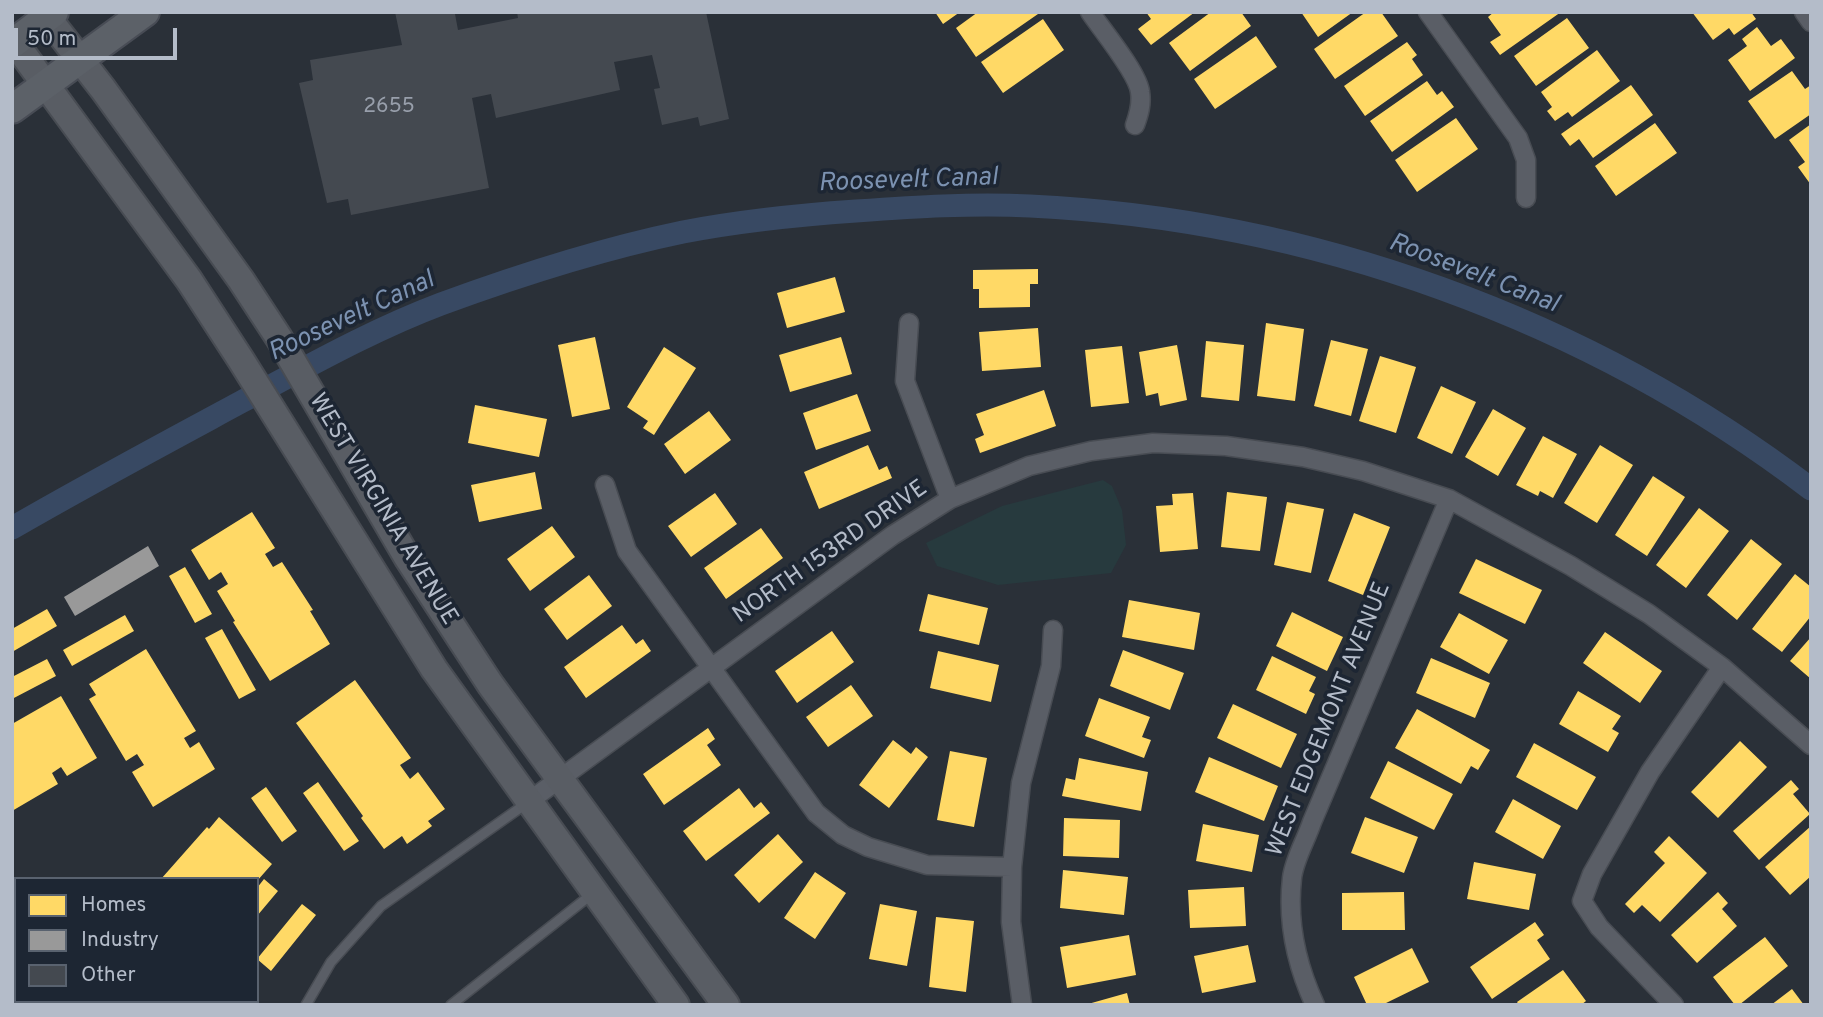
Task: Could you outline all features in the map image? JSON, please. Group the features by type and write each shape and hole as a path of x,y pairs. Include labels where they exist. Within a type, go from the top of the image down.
{"main road":[{"path":"12,109 145,12"},
{"path":"13,42 48,14"},
{"name":"WEST VIRGINIA AVENUE","path":"48,14 201,222 279,338 440,610 726,1005"},
{"name":"WEST VIRGINIA AVENUE","path":"13,42 167,250 241,360 409,631 528,802 676,1005"}],"street":[{"path":"1090,12 1131,71 1140,89 1141,107 1135,125"},
{"path":"1428,12 1518,138 1526,160 1526,198"},
{"path":"1804,12 1811,22"},
{"path":"909,323 905,381 950,499"},
{"name":"NORTH 153RD DRIVE","path":"528,802 892,535 950,499 1029,466 1091,451 1153,443 1226,446 1303,457 1363,471 1449,499 1571,566 1649,614 1722,667 1811,745"},
{"path":"605,485 627,551 816,813 843,835 868,847 927,865 1012,867"},
{"name":"WEST EDGEMONT AVENUE","path":"1315,1005 1303,979 1292,928 1292,876 1312,822 1449,499"},
{"path":"1023,1005 1011,922 1012,867 1021,783 1051,666 1053,630"},
{"path":"1674,1005 1599,927 1582,901 1592,874 1650,772 1722,667"}],"lane":[{"path":"306,1005 331,962 381,906 528,802"},
{"path":"450,1005 594,892"}],"green space":[{"path":"1103,480 1112,486 1122,510 1126,545 1111,573 998,585 937,566 926,543 1002,506"}],"building: Homes":[{"path":"935,12 960,12 943,24"},
{"path":"978,12 1038,14 976,57 956,28"},
{"path":"1146,12 1195,12 1151,45 1138,29 1151,19"},
{"path":"1211,12 1241,12 1251,26 1190,71 1169,43"},
{"path":"1301,12 1353,12 1318,37"},
{"path":"1366,12 1381,12 1398,36 1335,79 1314,49"},
{"path":"1494,12 1561,12 1500,55 1490,42 1501,35 1488,17"},
{"path":"1692,12 1751,12 1756,19 1734,35 1729,28 1713,40"},
{"path":"1567,18 1589,48 1536,86 1514,56"},
{"path":"1043,19 1064,50 1003,93 981,62"},
{"path":"1757,27 1771,46 1781,39 1795,58 1750,91 1728,60 1747,46 1742,39"},
{"path":"1256,36 1277,67 1215,109 1194,79"},
{"path":"1407,42 1417,55 1412,59 1423,75 1365,116 1344,86"},
{"path":"1597,50 1620,81 1572,117 1568,112 1555,121 1547,111 1552,107 1541,92"},
{"path":"1792,71 1805,89 1811,85 1811,114 1775,139 1748,101"},
{"path":"1427,81 1437,95 1442,91 1454,107 1392,152 1370,121"},
{"path":"1631,85 1653,115 1593,158 1579,139 1570,146 1561,134"},
{"path":"1456,118 1478,149 1417,192 1395,160"},
{"path":"1655,123 1677,153 1616,196 1595,166"},
{"path":"1811,124 1811,185 1798,167 1805,162 1789,140"},
{"path":"1038,269 1038,284 1030,284 1030,307 979,308 979,289 973,289 973,270"},
{"path":"835,277 845,312 787,328 777,293"},
{"path":"1266,323 1304,329 1295,401 1257,396"},
{"path":"1038,328 1041,367 982,371 979,332"},
{"path":"595,337 610,409 572,417 558,345"},
{"path":"841,337 852,374 790,392 779,355"},
{"path":"1331,340 1368,349 1351,416 1314,406"},
{"path":"1206,341 1244,345 1239,401 1201,397"},
{"path":"1177,345 1187,400 1160,406 1158,393 1146,396 1139,352"},
{"path":"1122,346 1129,403 1091,407 1085,350"},
{"path":"664,347 696,368 654,435 643,428 648,421 627,407"},
{"path":"1380,356 1416,367 1396,433 1359,421"},
{"path":"1441,386 1476,402 1452,454 1417,438"},
{"path":"1044,390 1056,426 980,453 975,439 984,435 976,414"},
{"path":"857,394 871,431 816,450 803,413"},
{"path":"475,405 547,419 539,457 468,443"},
{"path":"1493,409 1526,428 1498,476 1465,457"},
{"path":"709,411 731,440 685,474 664,444"},
{"path":"1543,436 1577,454 1553,498 1540,491 1538,496 1516,485"},
{"path":"868,445 879,470 887,466 892,478 819,509 804,472"},
{"path":"1600,445 1633,465 1597,523 1564,503"},
{"path":"535,472 542,509 479,522 471,485"},
{"path":"1653,476 1685,497 1647,556 1615,535"},
{"path":"1227,492 1267,497 1260,551 1221,547"},
{"path":"715,493 737,524 691,557 668,526"},
{"path":"1193,493 1198,549 1160,552 1156,506 1173,505 1172,494"},
{"path":"1287,502 1324,509 1311,573 1274,565"},
{"path":"1699,508 1729,531 1686,588 1656,565"},
{"path":"252,512 275,548 265,554 273,567 282,562 313,610 310,611 330,644 270,681 217,591 228,584 221,572 209,580 191,550"},
{"path":"1354,513 1390,527 1363,595 1328,581"},
{"path":"552,526 575,557 530,591 507,559"},
{"path":"761,528 783,558 726,599 704,568"},
{"path":"1751,539 1782,564 1737,620 1707,595"},
{"path":"1476,559 1542,590 1525,624 1459,593"},
{"path":"185,567 212,614 195,623 169,576"},
{"path":"1795,574 1811,587 1811,616 1782,652 1752,629"},
{"path":"589,575 612,606 567,640 544,609"},
{"path":"928,594 988,608 979,645 919,631"},
{"path":"1129,600 1200,613 1194,650 1122,637"},
{"path":"47,609 57,626 12,652 12,629"},
{"path":"1292,612 1343,637 1327,671 1276,646"},
{"path":"1459,613 1508,640 1489,674 1440,647"},
{"path":"125,615 134,631 72,666 63,650"},
{"path":"622,625 636,644 643,639 651,651 586,698 564,667"},
{"path":"222,629 256,690 239,699 205,638"},
{"path":"832,631 854,662 797,703 775,671"},
{"path":"1605,632 1662,671 1640,703 1583,663"},
{"path":"1811,637 1811,679 1790,661"},
{"path":"146,649 196,731 184,738 190,748 199,742 215,769 153,807 132,772 144,765 137,754 126,761 89,699 96,695 89,684"},
{"path":"1123,650 1184,673 1170,710 1110,686"},
{"path":"938,651 999,665 991,702 930,688"},
{"path":"1272,656 1316,677 1309,691 1315,694 1306,714 1256,690"},
{"path":"1431,658 1490,683 1475,718 1416,693"},
{"path":"47,659 56,676 12,699 12,677"},
{"path":"355,680 411,758 400,765 410,779 418,772 445,809 428,821 432,826 407,844 402,836 384,849 296,723"},
{"path":"851,685 873,716 828,747 806,717"},
{"path":"1578,691 1621,716 1612,729 1619,733 1608,752 1559,724"},
{"path":"61,696 97,758 67,776 61,767 52,773 58,784 12,811 12,724"},
{"path":"1099,698 1150,717 1142,737 1151,740 1144,758 1085,736"},
{"path":"1233,704 1297,734 1281,768 1217,738"},
{"path":"1417,709 1490,750 1478,770 1471,766 1461,784 1395,748"},
{"path":"708,728 715,739 707,745 721,765 664,805 643,774"},
{"path":"893,740 911,754 916,747 928,757 889,808 859,785"},
{"path":"1740,741 1767,767 1718,818 1691,792"},
{"path":"1534,743 1596,777 1577,810 1516,777"},
{"path":"950,751 987,758 974,827 937,820"},
{"path":"1209,757 1278,786 1264,821 1195,792"},
{"path":"1079,758 1148,772 1141,811 1062,796 1066,778 1075,780"},
{"path":"1388,761 1453,794 1434,830 1370,798"},
{"path":"1791,780 1799,789 1793,794 1810,814 1759,860 1733,831"},
{"path":"318,782 359,841 344,851 303,793"},
{"path":"266,787 297,831 282,842 251,798"},
{"path":"739,788 754,808 761,802 770,813 706,861 683,831"},
{"path":"1513,799 1561,826 1543,859 1495,832"},
{"path":"219,817 272,864 259,879 163,877 207,827 209,829"},
{"path":"1365,817 1418,837 1404,873 1351,853"},
{"path":"1064,818 1120,820 1119,858 1063,856"},
{"path":"1203,824 1259,835 1252,872 1196,861"},
{"path":"1811,826 1811,876 1790,895 1765,867"},
{"path":"778,834 803,862 759,903 734,875"},
{"path":"1669,836 1707,873 1660,922 1642,905 1634,913 1625,904 1665,863 1654,852"},
{"path":"1474,862 1536,874 1529,910 1467,899"},
{"path":"1063,870 1128,877 1124,915 1060,908"},
{"path":"815,872 846,893 815,939 784,918"},
{"path":"264,879 278,891 259,914 259,885"},
{"path":"1244,887 1246,926 1190,928 1188,890"},
{"path":"1404,892 1405,930 1342,930 1342,893"},
{"path":"1718,892 1728,903 1722,909 1737,926 1697,963 1671,935"},
{"path":"14,897 14,960 12,958"},
{"path":"302,904 316,915 271,971 259,961 259,957"},
{"path":"880,904 917,911 907,966 869,959"},
{"path":"936,917 974,921 966,992 929,987"},
{"path":"1535,922 1544,935 1537,940 1550,959 1492,999 1470,967"},
{"path":"1129,935 1136,975 1067,988 1060,947"},
{"path":"1765,937 1788,966 1739,1005 1735,1005 1713,977"},
{"path":"1248,945 1256,982 1202,993 1194,956"},
{"path":"1412,948 1429,982 1382,1005 1367,1005 1354,977"},
{"path":"1563,970 1586,1001 1581,1005 1519,1005 1517,1002"},
{"path":"1792,989 1804,1005 1771,1005"},
{"path":"1127,993 1130,1005 1088,1005 1088,1004"},
{"path":"88,1003 88,1005 28,1005"}],"building: Industry":[{"path":"148,546 159,566 75,616 64,597"}],"building: Other":[{"path":"395,12 459,12 455,14 458,30 518,18 517,12 706,12 729,119 700,126 698,117 662,125 654,89 660,88 652,55 614,62 620,90 496,118 491,94 472,98 489,188 351,215 348,199 327,203 299,83 313,80 310,60 402,45"}],"waterway":[{"name":"Roosevelt Canal","path":"12,528 340,350 415,314 501,283 622,246 704,228 813,214 965,205 1030,206 1135,215 1239,232 1341,256 1442,289 1540,328 1634,375 1725,429 1811,489"}]}
